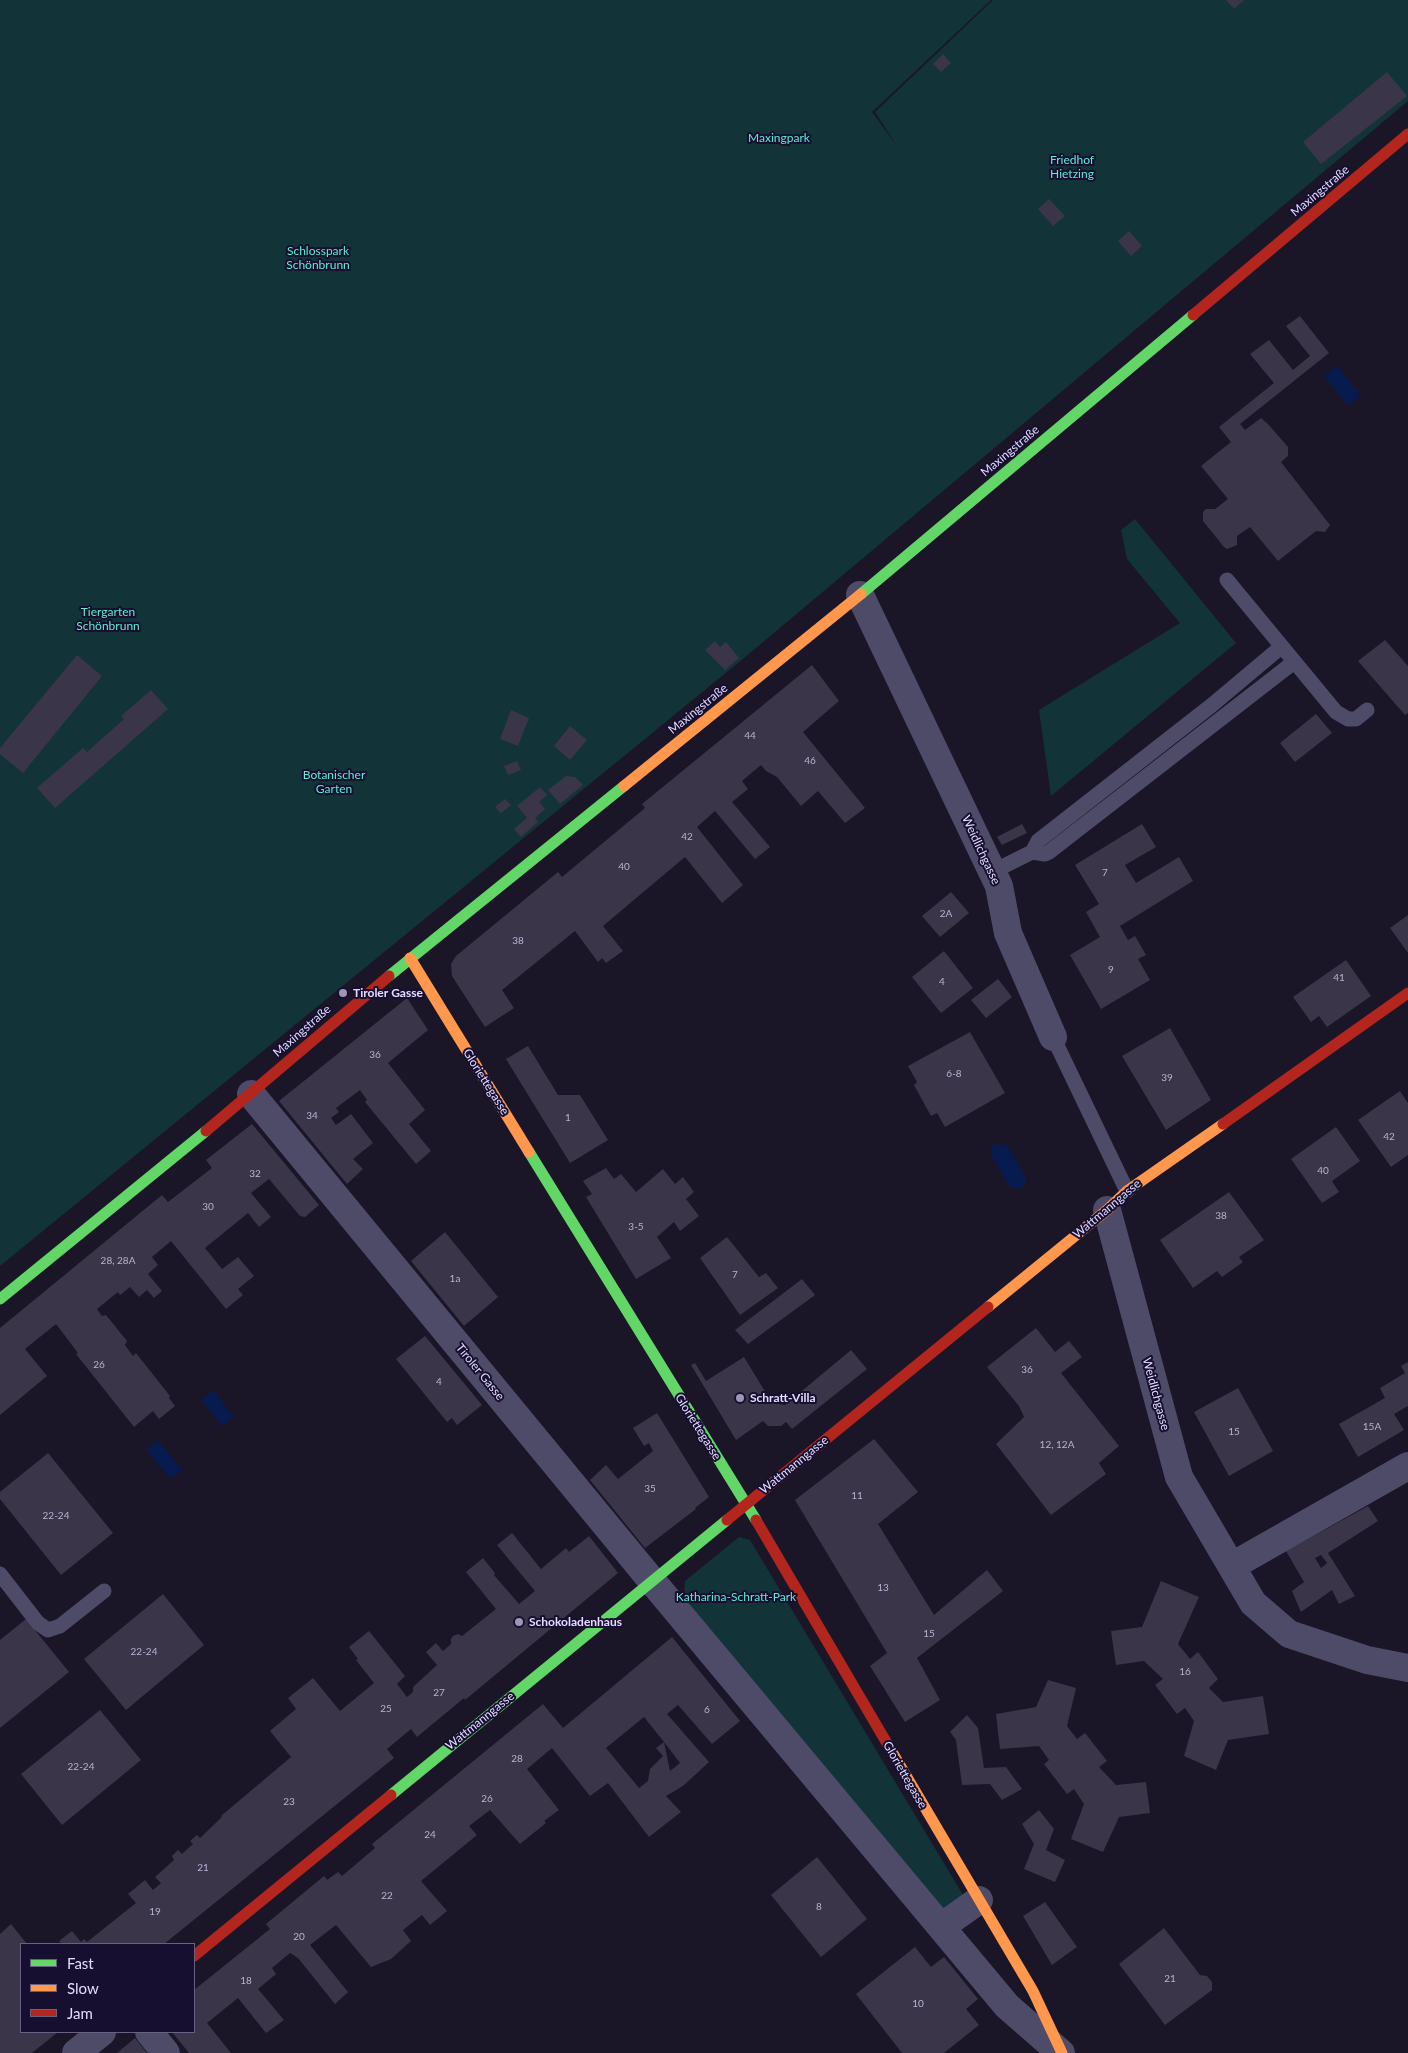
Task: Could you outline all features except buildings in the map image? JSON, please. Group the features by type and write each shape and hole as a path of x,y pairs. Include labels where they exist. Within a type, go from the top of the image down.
{"street":[{"name":"Maxingstraße","path":"0,1299 251,1094 410,958 860,595 1408,134"},
{"name":"Weidlichgasse","path":"860,595 999,886 1008,933 1053,1037"},
{"name":"Gloriettegasse","path":"410,958 746,1504 1033,1991 1062,2053"},
{"name":"Wattmanngasse","path":"195,1955 1107,1210 1126,1190 1408,993"},
{"name":"Tiroler Gasse","path":"251,1094 652,1581"},
{"name":"Weidlichgasse","path":"1107,1210 1179,1477 1253,1603 1289,1634 1367,1660 1408,1668"},
{"path":"1232,1566 1408,1466"},
{"name":"Gloriettegasse","path":"652,1581 1007,2006 1062,2053"},
{"path":"941,1927 979,1900"},
{"path":"76,2053 101,2033"},
{"path":"150,2033 166,2053"}],"lane":[{"path":"1227,580 1281,647 1341,716 1348,719 1356,719 1367,710"},
{"path":"992,872 1032,852 1038,842 1212,705 1281,647"},
{"path":"1032,852 1045,854 1049,852 1294,662"},
{"name":"Weidlichgasse","path":"1053,1037 1126,1190"},
{"path":"0,1574 38,1623 48,1630 60,1626 104,1591"}],"green space":[{"path":"0,0 991,0 872,112 897,146 875,112 993,0 1408,0 1408,101 744,658 0,1266"},
{"path":"1135,519 1236,643 1051,796 1039,710 1180,623 1127,559 1121,530"},
{"name":"Katharina-Schratt-Park","path":"739,1537 750,1540 963,1895 941,1912 684,1597 685,1581"}],"water":[{"path":"1337,366 1361,395 1348,406 1324,376"},
{"path":"995,1143 1007,1145 1026,1177 1025,1184 1020,1189 1010,1187 990,1154 993,1153 991,1149"},
{"path":"213,1390 234,1417 222,1426 201,1400"},
{"path":"158,1440 182,1470 170,1479 146,1449"}],"traffic: fast":[{"path":"861,594 1193,315"},
{"path":"389,976 624,786"},
{"path":"0,1299 206,1131"},
{"path":"529,1152 756,1520"},
{"path":"391,1795 727,1520"}],"traffic: slow":[{"path":"624,786 861,594"},
{"path":"410,958 529,1152"},
{"path":"988,1307 1107,1210 1127,1191 1223,1124"},
{"path":"888,1745 1033,1991 1062,2053"}],"traffic: jam":[{"path":"1193,315 1408,134"},
{"path":"206,1131 389,976"},
{"path":"1223,1124 1408,993"},
{"path":"727,1520 988,1307"},
{"path":"756,1520 888,1745"},
{"path":"195,1955 391,1795"}],"place":[{"name":"Tiroler Gasse","path":"343,993"},
{"name":"Schratt-Villa","path":"740,1398"},
{"name":"Schokoladenhaus","path":"519,1622"}],"park label":[{"name":"Maxingpark","path":"779,138"},
{"name":"Friedhof Hietzing","path":"1072,167"},
{"name":"Schlosspark Schönbrunn","path":"318,258"},
{"name":"Tiergarten Schönbrunn","path":"108,619"},
{"name":"Botanischer Garten","path":"334,782"}]}
